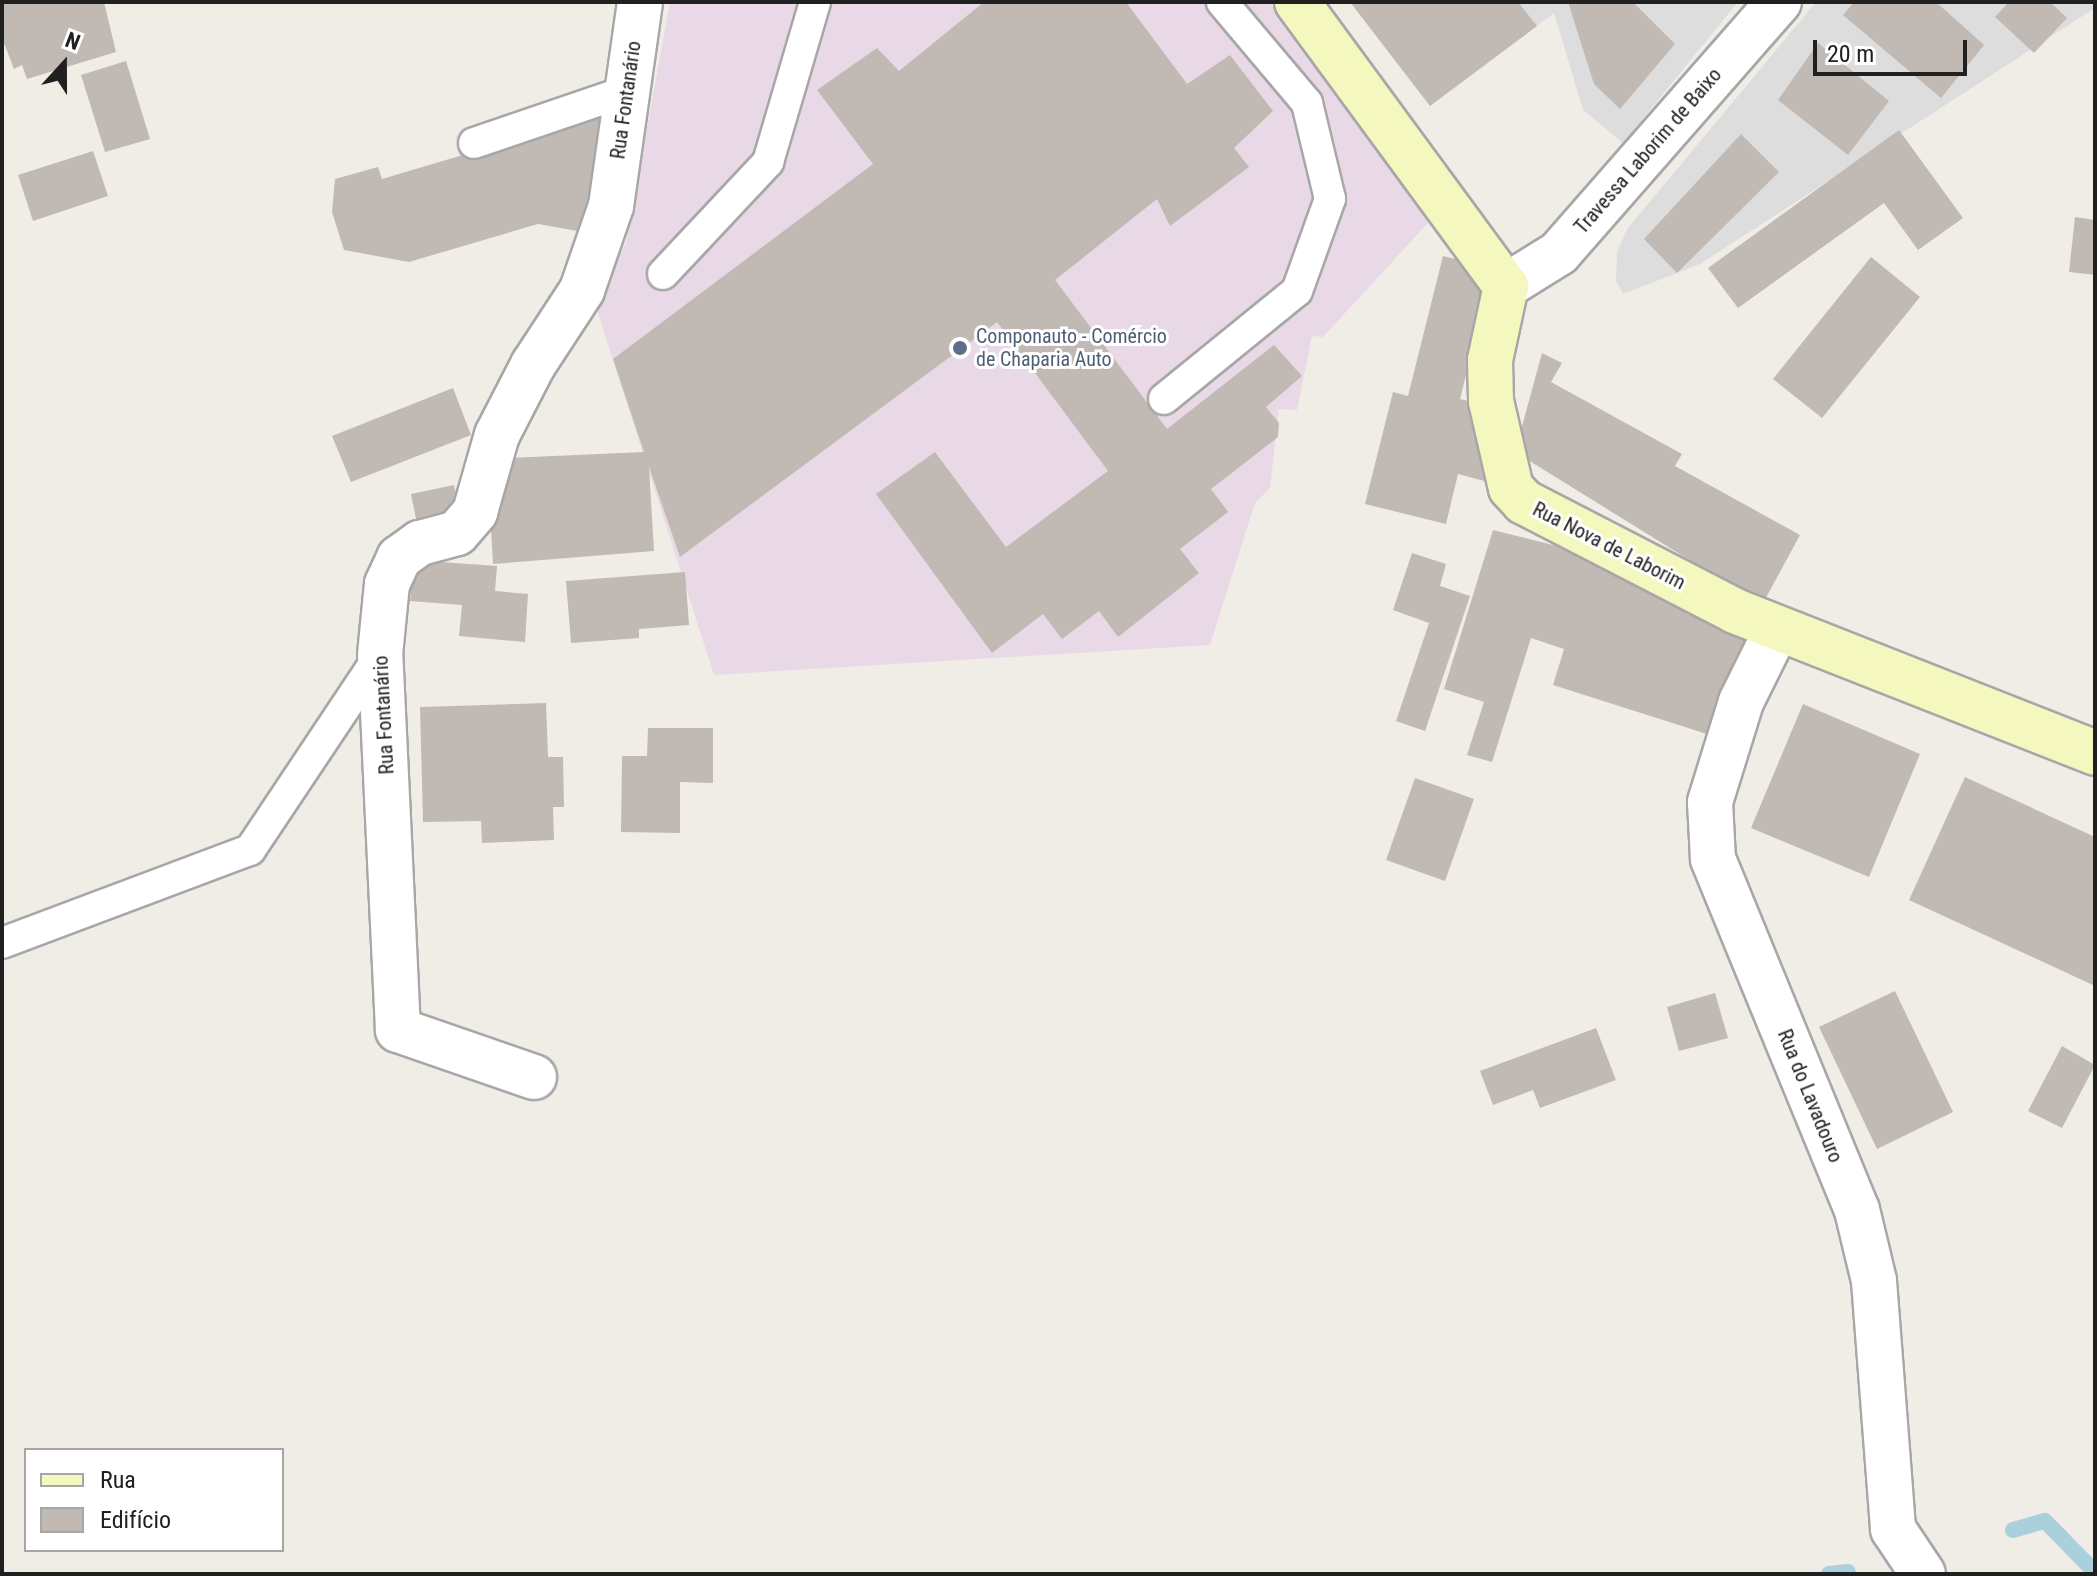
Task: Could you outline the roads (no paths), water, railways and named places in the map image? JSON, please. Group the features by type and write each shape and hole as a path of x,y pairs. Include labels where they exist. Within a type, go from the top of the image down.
{"street":[{"name":"Rua Fontanário","path":"534,1077 398,1030 380,655 387,584 399,558 420,543 457,533 475,512 497,435 533,365 582,290 611,206 640,2"},
{"path":"1297,2 1506,286"},
{"name":"Travessa Laborim de Baixo","path":"1506,286 1559,253 1779,2"},
{"name":"Rua Nova de Laborim","path":"1506,286 1490,360 1491,401 1511,488 1524,502 1583,536 1777,629 2095,753"},
{"name":"Rua do Lavadouro","path":"1777,629 1741,702 1710,802 1713,859 1857,1210 1874,1281 1893,1529 1923,1574"}],"lane":[{"path":"663,274 768,162 815,2"},
{"path":"1164,399 1297,291 1330,199 1307,103 1222,2"},
{"path":"474,143 627,91"},
{"path":"2,943 250,850 380,655"}],"waterway":[{"path":"2013,1530 2045,1521 2095,1572"},
{"path":"1829,1574 1848,1572"}],"place":[{"name":"Componauto - Comércio de Chaparia Auto","path":"960,348"}]}
